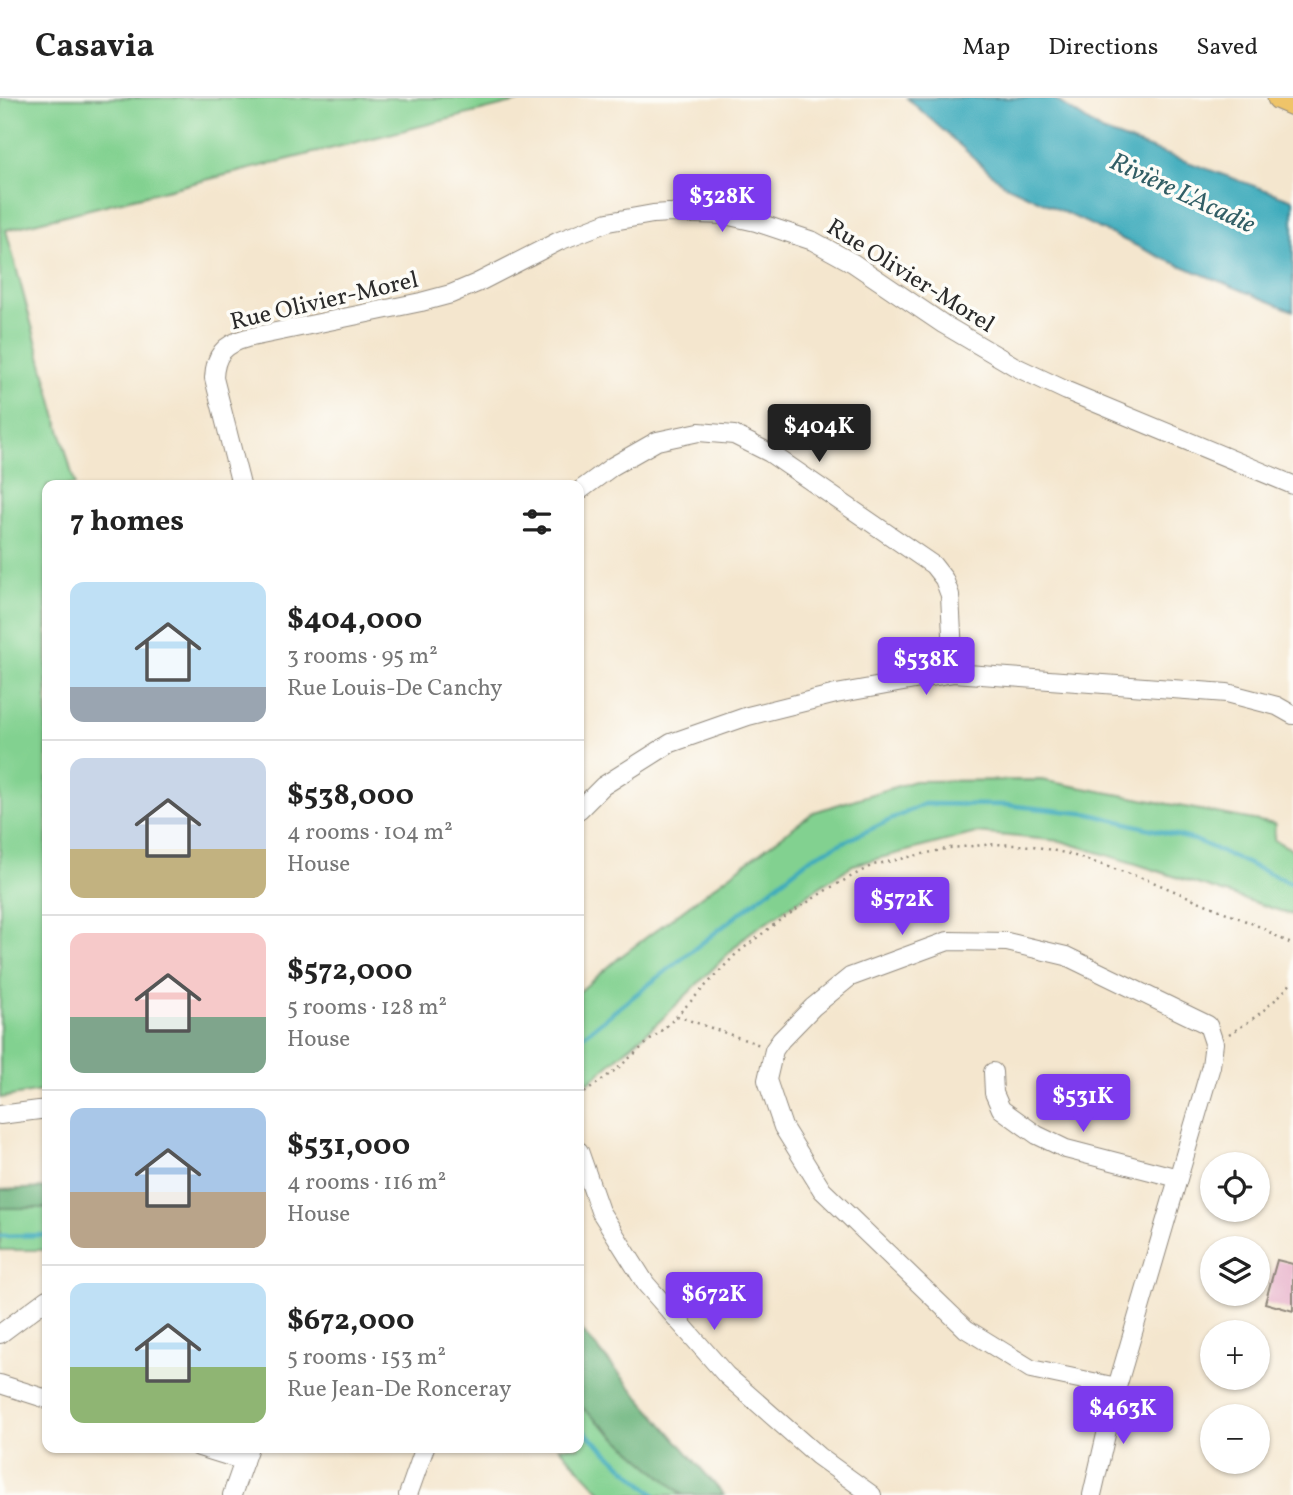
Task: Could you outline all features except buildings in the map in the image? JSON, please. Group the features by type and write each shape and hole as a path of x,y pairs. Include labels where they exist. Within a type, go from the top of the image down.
{"main road":[{"path":"1279,98 1293,104"}],"street":[{"name":"Rue Olivier-Morel","path":"240,480 214,378 218,357 229,345 247,338 451,294 593,227 641,216 682,213 740,218 813,241 853,262 943,324 1016,368 1293,485"},
{"path":"584,487 657,441 699,432 734,435 770,453 933,565 944,579 950,595 954,673"},
{"path":"584,805 603,786 671,743 748,716 836,694 954,673 1227,693 1277,706 1293,715"},
{"path":"1092,1495 1117,1387 1211,1066 1214,1043 1208,1025 1066,956 1007,942 948,941 850,977 813,1007 781,1040 774,1050 767,1080 783,1127 822,1190 966,1329 1031,1369 1117,1387"},
{"path":"993,1072 994,1093 1001,1109 1037,1136 1066,1149 1178,1178"},
{"path":"0,1115 42,1110"},
{"path":"584,1165 600,1211 646,1284 726,1375 818,1456 872,1495"},
{"path":"0,1334 42,1303"},
{"path":"0,1384 42,1397"},
{"path":"408,1495 423,1453"},
{"path":"232,1495 246,1454"}],"path":[{"path":"584,1093 618,1068 677,1016 736,954 780,920 828,889 873,865 950,848 996,844 1033,846 1069,854 1148,880 1258,926 1293,945"},
{"path":"1214,1043 1261,1014 1293,981"},
{"path":"677,1016 774,1050"}],"green space":[{"path":"0,98 533,98 6,230 74,480 42,480 42,1091 0,1098"},
{"path":"1041,780 1275,824 1274,840 1293,850 1293,915 1061,841 976,833 853,865 748,934 661,1020 588,1083 584,1075 584,988 620,957 814,812 914,781"},
{"path":"42,1188 42,1208 0,1208 0,1190"},
{"path":"0,1208 42,1208 42,1250 0,1250"},
{"path":"584,1333 724,1495 683,1495 584,1409"},
{"path":"584,1409 683,1495 604,1495 565,1453 584,1453"}],"water":[{"name":"Rivière L'Acadie","path":"907,98 1053,98 1102,131 1293,200 1293,311 1167,260 1003,184"}],"waterway":[{"path":"584,1035 812,857 924,804 1007,805 1090,814 1195,840 1293,884"},
{"path":"0,1236 42,1235"},
{"path":"584,1431 655,1495"}]}
